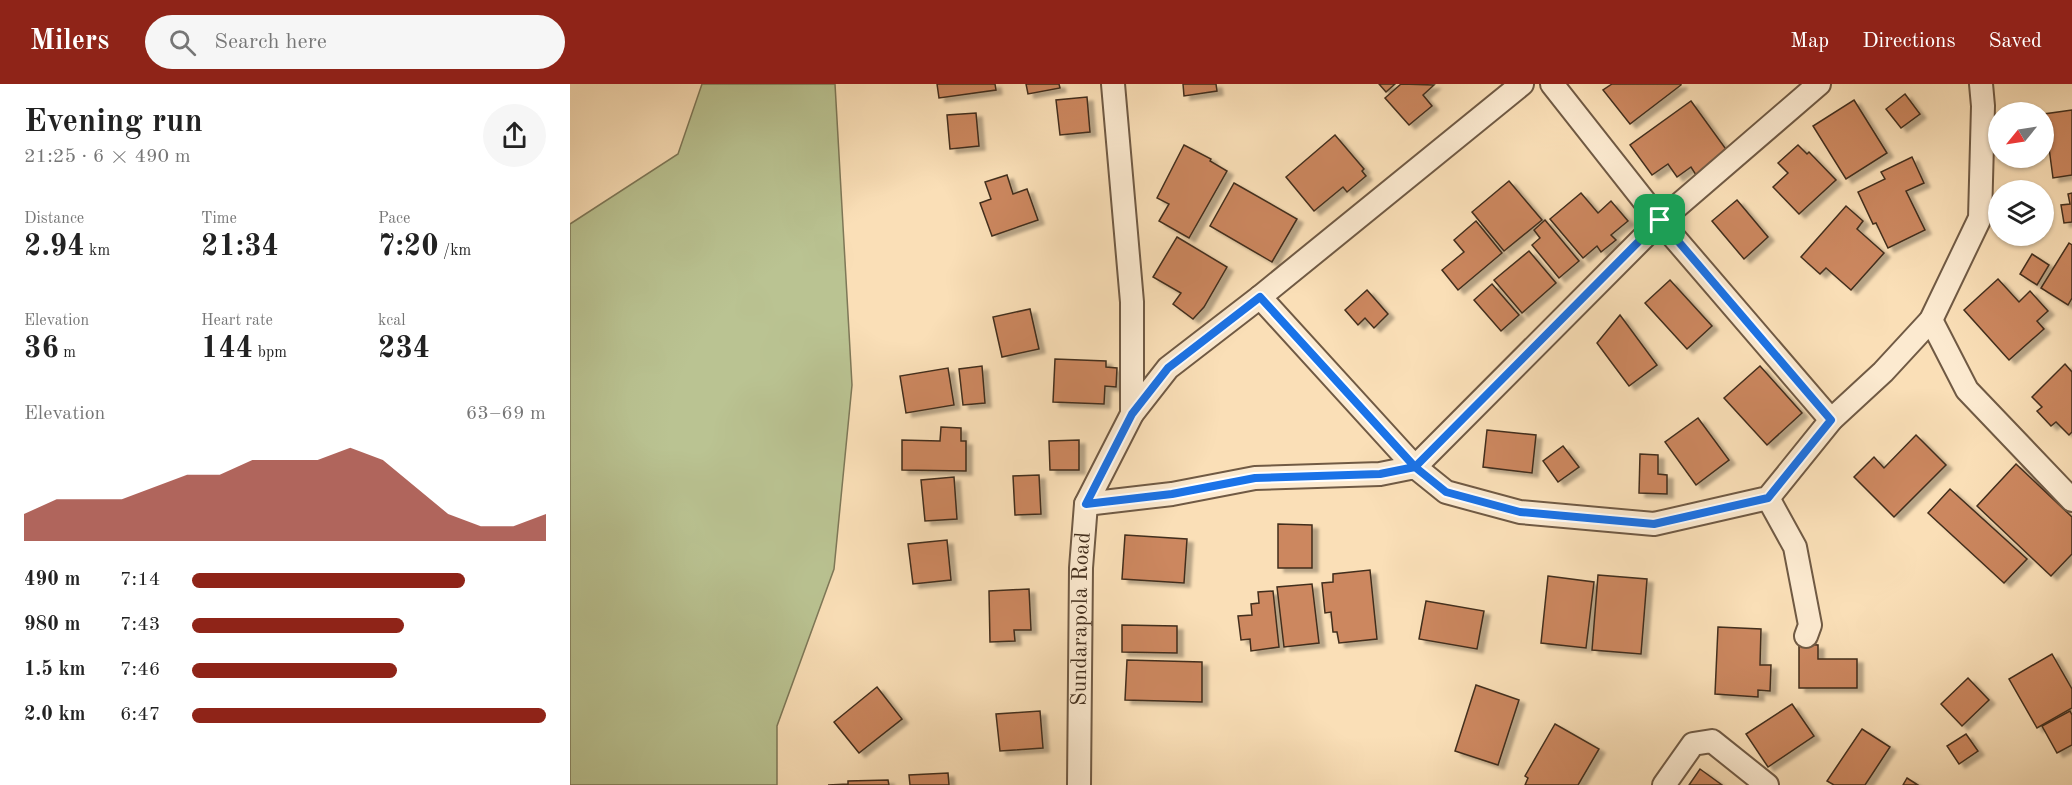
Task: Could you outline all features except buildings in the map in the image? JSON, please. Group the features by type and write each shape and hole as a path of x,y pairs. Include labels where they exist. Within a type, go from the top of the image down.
{"street":[{"path":"1113,84 1132,302 1132,414"},
{"name":"Sundarapola Road","path":"1079,785 1081,568 1086,504 1132,414 1168,368 1260,297 1522,84"},
{"path":"1552,84 1660,220 1831,420"},
{"path":"1086,504 1172,494 1255,478 1380,474 1415,467 1660,220 1820,84"},
{"path":"1260,297 1415,467 1446,492 1520,512 1654,524 1768,498 1831,420 1883,372 1931,320 1980,218 1983,106 1981,84"},
{"path":"1931,320 1967,390 2072,500"},
{"path":"1768,498 1795,547 1810,625 1806,636"},
{"path":"1664,785 1693,744 1712,741 1767,785"}],"green space":[{"path":"702,84 835,84 852,385 834,569 777,726 777,785 570,785 570,224 678,154"}],"route":[{"path":"1660,220 1415,467 1260,297 1168,368 1132,414 1086,504 1172,494 1255,478 1380,474 1415,467 1446,492 1520,512 1654,524 1768,498 1831,420 1660,220"}]}
